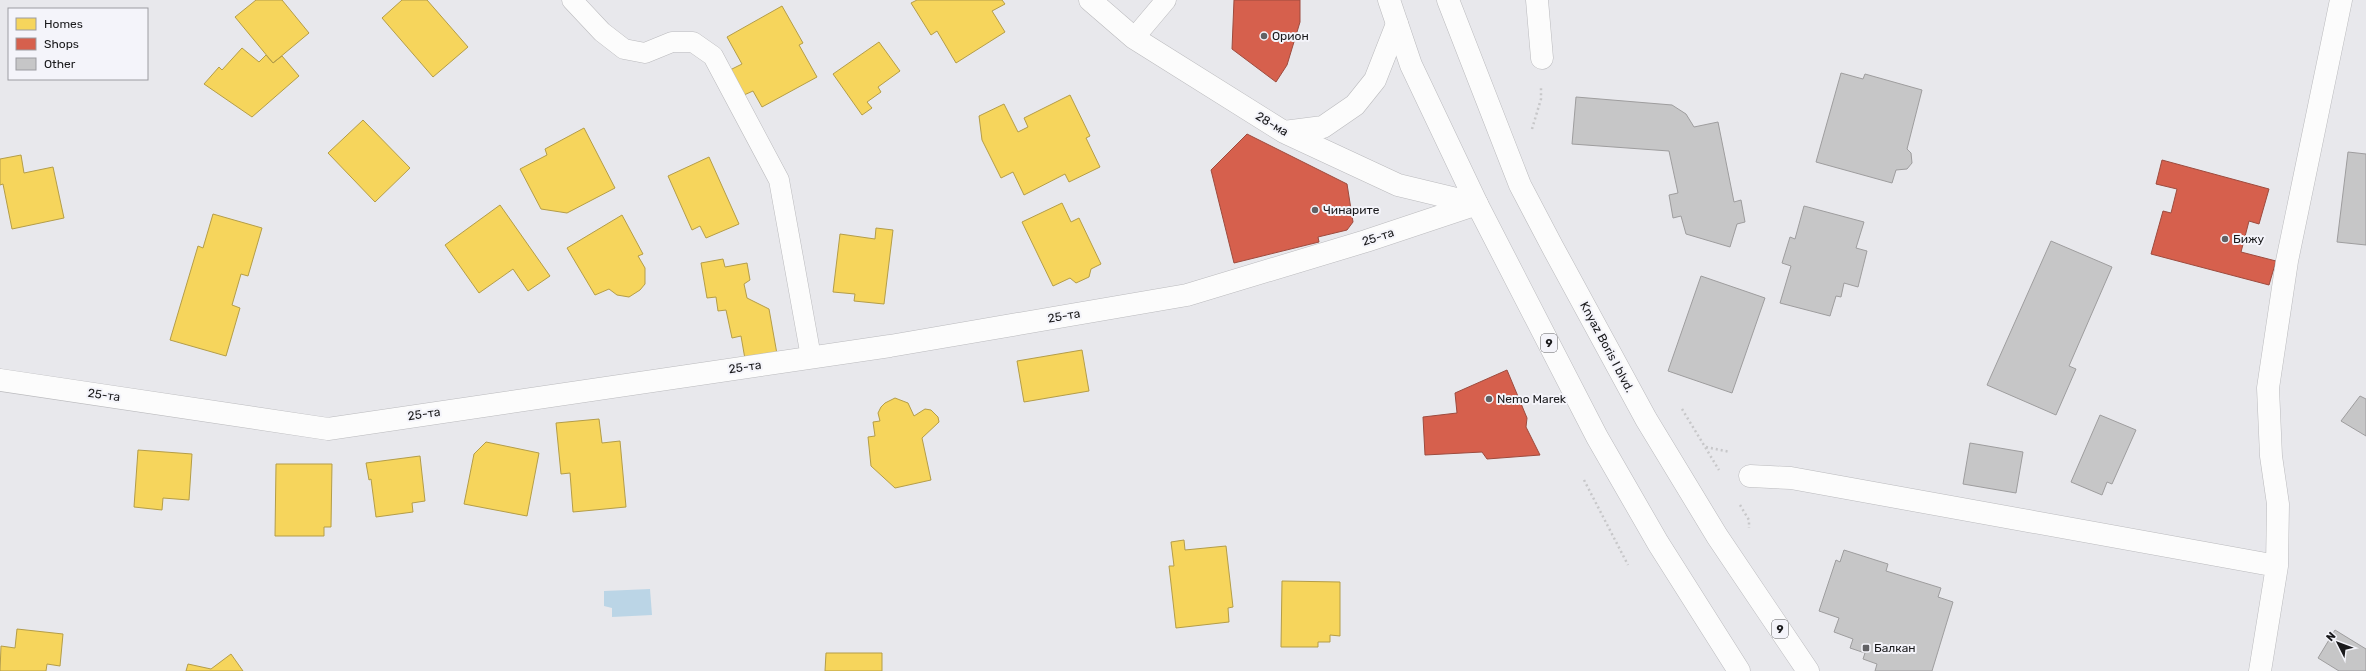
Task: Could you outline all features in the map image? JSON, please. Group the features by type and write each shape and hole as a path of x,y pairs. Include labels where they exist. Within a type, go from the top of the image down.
{"main road":[{"name":"28-ма","path":"1090,0 1134,38 1284,132 1398,185 1477,204"},
{"name":"9","path":"1389,0 1411,65 1477,204 1597,437 1658,543 1739,671"},
{"name":"Knyaz Boris I blvd.","path":"1448,0 1520,185 1552,246 1646,419 1717,536 1808,671"},
{"path":"1537,0 1542,58"},
{"path":"2260,671 2277,566 2278,504 2270,456 2268,388 2286,261 2341,0"},
{"path":"1284,132 1323,127 1355,104 1376,80 1397,24"},
{"name":"25-та","path":"0,380 328,429 890,346 1187,295 1366,241 1477,204"},
{"path":"1750,476 1791,478 2277,566"}],"lane":[{"path":"572,0 602,32 624,49 645,53 672,42 692,42 713,56 779,180 811,357"},
{"path":"1134,38 1166,0"}],"path":[{"path":"1530,136 1541,99 1542,58"},
{"path":"1682,409 1723,477"},
{"path":"1581,474 1628,565"},
{"path":"1738,501 1749,520"}],"water":[{"path":"650,589 652,615 612,617 612,608 604,606 604,591"}],"building: Homes":[{"path":"256,0 282,0 309,33 273,63 235,17"},
{"path":"402,0 427,0 468,47 433,77 382,18"},
{"path":"917,0 1002,0 1005,4 992,11 1005,32 956,63 937,31 931,35 911,3"},
{"path":"782,6 803,43 799,45 817,77 762,107 753,91 744,95 730,70 742,64 727,37"},
{"path":"879,42 900,71 878,87 881,92 867,102 872,108 862,115 833,74"},
{"path":"242,48 259,62 266,55 273,63 282,56 299,76 252,117 204,84 219,67 222,70"},
{"path":"1070,95 1090,136 1086,138 1100,167 1069,182 1065,174 1024,195 1013,172 1001,178 982,140 979,116 1004,104 1018,132 1028,127 1024,118"},
{"path":"363,120 410,168 375,202 328,153"},
{"path":"584,128 615,188 567,213 541,209 520,169 547,155 545,149"},
{"path":"21,155 24,173 53,167 64,218 12,229 3,184 0,185 0,159"},
{"path":"709,157 739,224 706,238 700,226 692,230 668,176"},
{"path":"1062,203 1071,222 1079,218 1101,264 1091,269 1089,277 1076,283 1070,278 1053,286 1022,222"},
{"path":"500,205 550,276 528,291 513,269 479,293 445,245"},
{"path":"213,214 262,228 248,276 241,274 232,305 240,308 226,356 170,340 198,246 203,248"},
{"path":"622,215 643,254 638,256 645,268 645,284 640,290 629,297 617,295 609,289 595,295 567,248"},
{"path":"876,228 893,230 884,304 854,301 855,294 833,292 840,234 875,239"},
{"path":"723,259 725,267 747,263 750,280 744,284 747,298 769,309 777,354 745,359 741,336 732,338 726,310 718,311 716,297 707,298 701,263"},
{"path":"1082,350 1089,391 1024,402 1017,361"},
{"path":"895,398 908,403 914,416 925,409 931,410 938,417 939,422 922,438 931,480 895,488 871,466 868,437 875,436 873,422 880,421 878,413 881,407 885,403"},
{"path":"599,419 602,443 620,441 626,507 573,512 570,473 561,474 556,423"},
{"path":"486,442 539,453 527,516 464,504 474,454"},
{"path":"138,450 192,454 189,500 163,498 162,510 134,507"},
{"path":"420,456 425,501 412,503 413,512 376,517 371,479 369,480 366,463"},
{"path":"276,464 332,464 331,527 324,527 324,536 275,536"},
{"path":"1184,540 1185,550 1226,546 1233,607 1228,608 1229,622 1176,628 1169,566 1174,566 1171,542"},
{"path":"1282,581 1340,582 1340,636 1330,635 1330,642 1318,642 1318,647 1281,647"},
{"path":"17,629 63,634 60,666 47,664 46,671 0,671 1,646 15,648"},
{"path":"826,653 882,653 882,671 825,671"},
{"path":"231,654 243,671 186,671 188,664 211,669"}],"building: Shops":[{"name":"Орион","path":"1234,0 1300,0 1300,22 1287,65 1276,82 1232,49"},
{"path":"1247,134 1347,184 1353,222 1347,230 1318,237 1319,242 1234,263 1211,170"},
{"path":"2162,160 2269,189 2259,224 2249,221 2241,252 2276,261 2269,285 2151,254 2163,211 2171,213 2177,189 2156,184"},
{"path":"1507,370 1527,418 1526,427 1540,455 1487,459 1482,452 1425,455 1423,417 1457,413 1455,393"}],"building: Other":[{"path":"1841,73 1863,79 1865,74 1922,90 1907,149 1911,153 1912,163 1907,169 1896,170 1892,183 1816,162"},
{"path":"1576,97 1672,105 1686,114 1694,127 1718,122 1734,202 1741,200 1745,222 1737,224 1730,247 1686,234 1681,216 1673,218 1669,195 1678,193 1669,151 1572,144"},
{"path":"2348,152 2366,154 2366,245 2337,242"},
{"path":"1804,206 1864,222 1856,248 1867,251 1858,287 1844,283 1841,297 1836,296 1830,316 1780,303 1791,266 1782,263 1790,237 1795,239"},
{"path":"2051,241 2112,267 2069,366 2076,369 2056,415 1987,385"},
{"path":"1701,276 1765,298 1732,393 1668,371"},
{"path":"2360,396 2366,399 2366,436 2341,421"},
{"path":"2100,415 2136,430 2112,484 2107,482 2102,495 2071,482"},
{"path":"1970,443 2023,452 2016,493 1963,484"},
{"path":"1844,550 1888,564 1886,571 1941,588 1938,597 1953,602 1932,671 1875,671 1877,664 1863,659 1865,653 1850,648 1853,639 1834,632 1839,618 1819,611 1836,560 1840,562"},
{"path":"2335,630 2366,649 2366,671 2339,671 2318,658"}],"place":[{"name":"Орион","path":"1264,36"},
{"name":"Чинарите","path":"1315,210"},
{"name":"Бижу","path":"2225,239"},
{"name":"Nemo Marek","path":"1489,399"},
{"name":"Балкан","path":"1866,648"}]}
